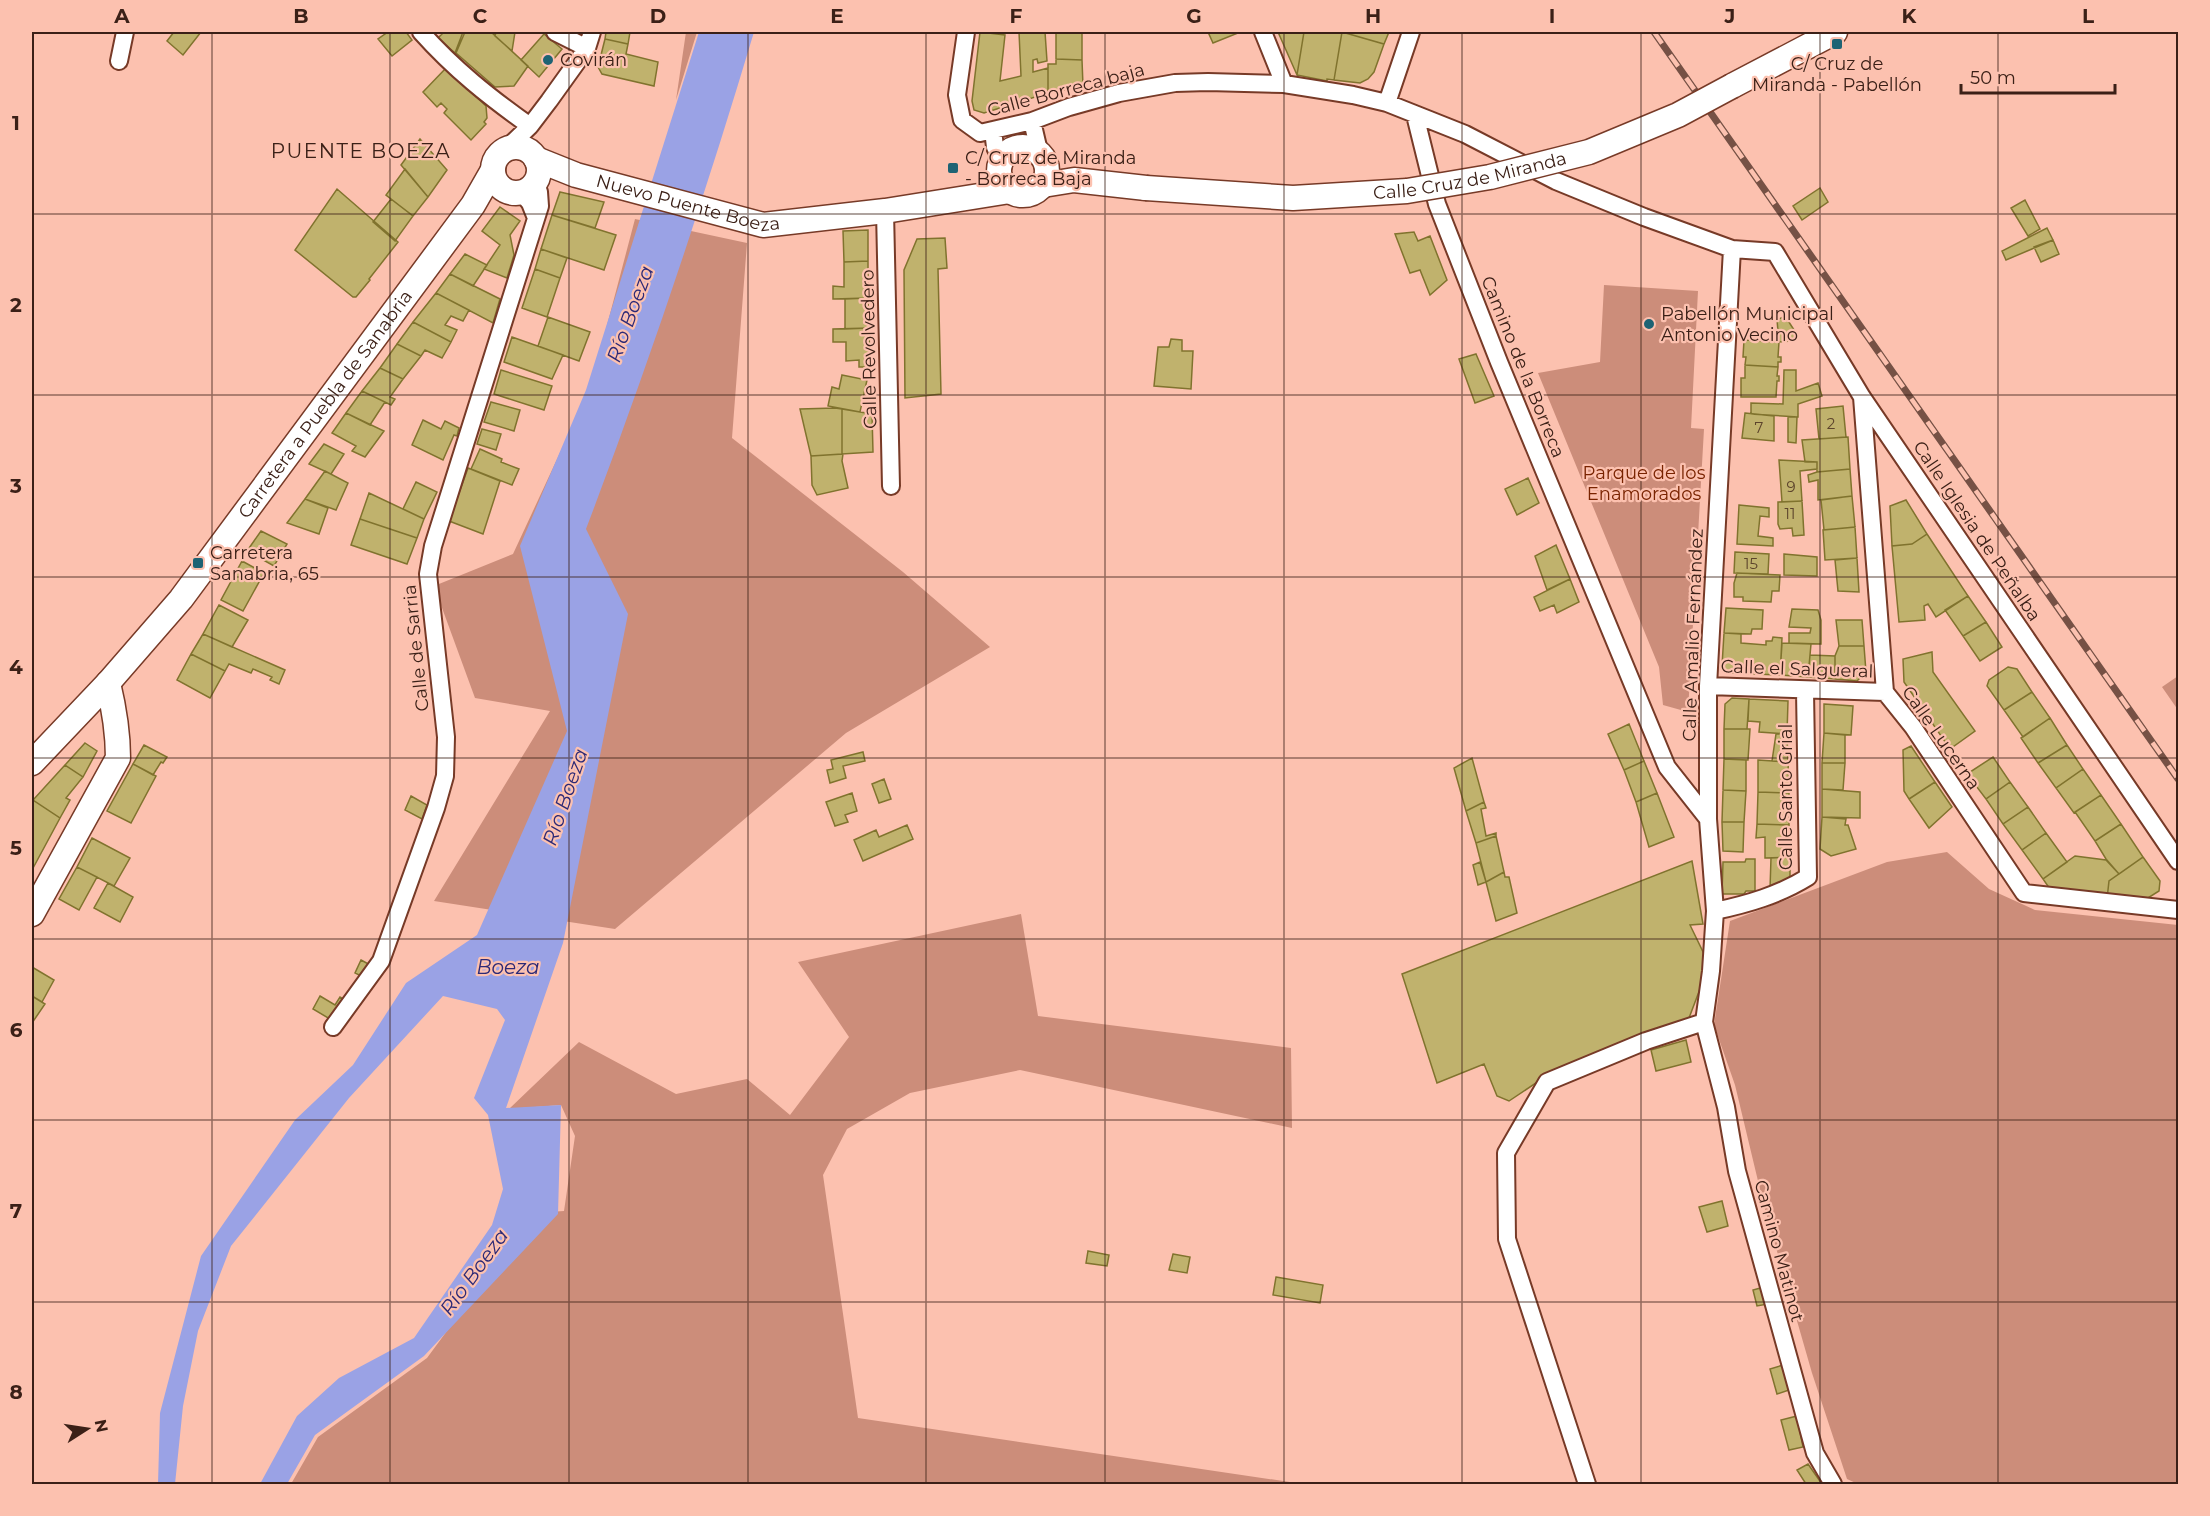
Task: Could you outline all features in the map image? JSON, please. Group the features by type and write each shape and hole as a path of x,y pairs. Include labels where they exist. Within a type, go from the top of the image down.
{"street":[{"path":"119,62 125,32"},
{"path":"421,32 447,61 530,126"},
{"path":"555,32 587,48"},
{"path":"528,176 497,183 499,160 530,126 587,48 592,32"},
{"name":"Calle Borreca baja","path":"966,32 957,95 962,120 980,133 1032,121 1069,107 1119,93 1175,83 1284,84 1387,103 1465,134 1556,181 1644,217 1732,249"},
{"path":"1263,32 1284,84"},
{"path":"1387,103 1412,32"},
{"name":"Calle Cruz de Miranda","path":"1043,166 1074,180 1146,188 1293,198 1407,191 1490,177 1588,152 1678,115 1835,32"},
{"name":"Camino de la Borreca","path":"1414,115 1437,204 1499,362 1662,756 1667,766 1708,819"},
{"path":"993,130 1001,181 1010,191 1020,195 1031,194 1043,166 1032,121"},
{"path":"528,176 530,126"},
{"path":"939,202 1000,164 1007,152 1015,147 1027,146 1043,166"},
{"path":"499,160 517,147 528,176"},
{"name":"Carretera a Puebla de Sanabria","path":"32,763 108,683 181,598 472,205 499,160"},
{"name":"Nuevo Puente Boeza","path":"528,176 572,173 763,225 885,211"},
{"path":"472,205 528,176"},
{"name":"Calle de Sarria","path":"333,1026 381,961 436,808 445,776 446,736 428,574 433,546 536,218 530,203 528,176"},
{"path":"885,211 1010,191"},
{"name":"Calle Revolvedero","path":"885,211 891,486"},
{"name":"Calle Iglesia de Peñalba","path":"1732,249 1775,252 1862,397 2178,861"},
{"name":"Calle Amalio Fernández","path":"1704,1022 1711,971 1715,911 1708,819 1708,686 1732,249"},
{"name":"Calle Lucerna","path":"1862,397 1885,692 1913,727 2024,893 2178,910"},
{"path":"32,914 118,758 115,711 108,683"},
{"name":"Calle el Salgueral","path":"1708,686 1885,692"},
{"name":"Calle Santo Grial","path":"1715,911 1753,903 1808,878 1805,690"},
{"path":"1587,1485 1507,1239 1506,1153 1547,1082 1646,1041 1704,1022"},
{"name":"Camino Matinot","path":"1704,1022 1726,1107 1737,1171 1815,1453 1833,1485"}],"green space":[{"path":"686,32 697,32 676,100"},
{"path":"635,219 747,243 732,438 903,572 990,647 846,733 615,929 434,901 550,711 475,698 434,586 513,554 591,386"},
{"name":"Parque de los Enamorados","path":"1604,285 1698,291 1691,428 1704,429 1688,712 1663,705 1659,667 1538,373 1600,362"},
{"path":"2178,676 2178,710 2162,687"},
{"path":"1947,852 1989,889 2035,910 2178,925 2178,1482 2176,1484 1858,1484 1847,1479 1812,1373 1764,1206 1735,1085 1714,1025 1730,921 1887,862"},
{"path":"1021,914 1038,1016 1291,1048 1292,1128 1020,1070 910,1093 847,1129 823,1175 858,1418 1303,1484 291,1484 318,1437 427,1358 534,1213 564,1211 575,1136 561,1105 509,1109 579,1042 676,1094 747,1079 790,1115 849,1037 798,962"}],"water":[{"name":"Boeza","path":"699,32 754,32 674,282 586,529 628,614 563,943 506,1108 561,1105 558,1214 424,1356 315,1435 287,1484 260,1484 297,1416 339,1378 414,1338 492,1225 503,1189 488,1115 474,1098 505,1020 497,1009 443,996 349,1098 231,1246 198,1331 183,1406 175,1484 158,1484 160,1413 201,1256 295,1120 353,1065 406,983 477,935 567,731 520,546 586,390"}],"building":[{"path":"174,32 201,32 183,55 167,41"},
{"path":"388,32 406,32 412,40 392,56 378,39"},
{"path":"438,32 463,32 455,53 438,38 442,34"},
{"path":"465,32 491,32 528,66 514,86 495,87 456,53"},
{"path":"496,32 515,32 512,51 495,36"},
{"path":"606,32 630,32 628,44 605,39"},
{"path":"980,32 1005,35 1000,81 1021,76 1019,32 1045,32 1047,61 1038,63 1037,59 1033,60 1033,72 1048,68 1048,93 984,113 974,110 972,101"},
{"path":"1056,32 1082,32 1082,60 1056,59"},
{"path":"1208,32 1237,32 1238,33 1213,43"},
{"path":"1278,32 1304,32 1297,75"},
{"path":"1304,32 1342,32 1334,80 1327,79 1327,81 1297,75"},
{"path":"1342,32 1384,44 1374,72 1360,83 1334,80"},
{"path":"1342,32 1389,32 1384,44"},
{"path":"544,34 562,49 539,77 521,60"},
{"path":"605,39 628,44 626,54 658,62 654,86 602,74 598,67"},
{"path":"1056,59 1082,60 1083,86 1048,93 1048,64 1056,64"},
{"path":"446,68 486,106 487,118 484,122 486,124 471,140 444,113 447,109 441,103 437,107 423,92"},
{"path":"420,139 447,170 428,197 401,165"},
{"path":"405,169 428,197 413,216 386,195"},
{"path":"1820,188 1828,202 1802,220 1793,206"},
{"path":"337,189 398,242 356,297 353,297 295,250"},
{"path":"560,192 604,202 595,228 552,215"},
{"path":"391,199 413,216 395,241 373,222"},
{"path":"2025,200 2040,229 2028,236 2011,208"},
{"path":"500,207 520,221 510,235 514,255 507,278 484,269 500,245 482,231"},
{"path":"552,215 616,235 604,270 541,249"},
{"path":"2047,228 2053,240 2006,260 2002,251"},
{"path":"868,230 868,261 844,262 843,231"},
{"path":"1414,232 1418,241 1430,236 1447,280 1430,295 1420,270 1410,273 1395,234"},
{"path":"945,238 947,268 938,269 941,394 905,398 904,270 917,239"},
{"path":"2053,240 2059,254 2041,262 2034,247"},
{"path":"541,249 567,258 560,278 535,269"},
{"path":"465,254 487,265 473,286 450,274"},
{"path":"868,261 868,298 833,299 833,286 844,287 844,262"},
{"path":"535,269 560,278 547,317 522,308"},
{"path":"450,274 500,299 493,323 436,293"},
{"path":"436,293 469,310 463,321 451,316 445,325 457,330 451,342 413,322"},
{"path":"868,298 869,328 845,329 845,299"},
{"path":"1785,316 1798,336 1791,341 1779,342 1777,320"},
{"path":"548,317 590,332 579,361 538,346"},
{"path":"413,322 451,342 442,358 425,350 421,356 397,344"},
{"path":"869,328 870,367 859,367 859,360 846,361 846,342 833,342 833,329"},
{"path":"512,337 563,355 552,379 504,362"},
{"path":"1171,339 1182,340 1182,351 1193,351 1191,389 1154,386 1158,347 1169,347"},
{"path":"1744,340 1779,342 1778,357 1781,357 1781,362 1778,362 1778,367 1745,365"},
{"path":"397,344 421,356 403,379 380,368"},
{"path":"1476,354 1494,396 1475,403 1459,359"},
{"path":"1745,365 1778,367 1779,381 1777,381 1776,397 1741,397 1741,378 1745,378"},
{"path":"380,368 403,379 390,397 395,399 391,405 362,391"},
{"path":"501,370 552,386 544,410 494,394"},
{"path":"1784,370 1796,370 1796,391 1818,383 1822,396 1798,404 1798,417 1751,414 1751,403 1783,404"},
{"path":"842,375 867,380 860,412 828,406 832,387 839,389"},
{"path":"362,391 385,402 370,425 346,413"},
{"path":"491,402 520,410 514,431 484,422"},
{"path":"1843,406 1846,437 1819,439 1816,409"},
{"path":"800,409 842,409 842,454 811,456"},
{"path":"842,409 872,414 873,452 842,454"},
{"path":"346,413 384,431 365,457 352,451 356,446 332,433"},
{"path":"1745,413 1774,416 1774,441 1742,438"},
{"path":"1788,417 1797,417 1796,443 1788,442"},
{"path":"423,420 441,429 445,421 459,428 443,460 412,445"},
{"path":"482,429 501,434 496,450 477,444"},
{"path":"1848,437 1850,469 1817,472 1817,462 1805,462 1802,440"},
{"path":"324,444 344,454 331,474 309,464"},
{"path":"480,449 502,459 501,462 519,469 512,485 471,469"},
{"path":"843,454 842,461 848,488 817,495 812,485 811,456"},
{"path":"1779,460 1817,462 1817,469 1800,471 1802,501 1782,502"},
{"path":"468,468 500,481 483,534 449,521"},
{"path":"1850,469 1852,496 1818,500 1818,480 1809,482 1808,475"},
{"path":"325,471 348,483 336,510 305,499"},
{"path":"1528,478 1539,503 1517,515 1505,489"},
{"path":"416,482 437,492 424,519 403,509"},
{"path":"369,493 424,519 417,538 360,519"},
{"path":"1852,496 1855,527 1824,530 1821,500"},
{"path":"305,499 328,508 319,534 287,523"},
{"path":"1906,500 1927,534 1912,544 1892,546 1890,506"},
{"path":"1802,501 1804,535 1793,536 1792,528 1780,529 1778,502"},
{"path":"1739,505 1769,508 1769,517 1760,516 1758,536 1773,538 1773,546 1737,544"},
{"path":"360,519 417,538 407,564 351,545"},
{"path":"1855,527 1857,558 1825,560 1823,530"},
{"path":"261,531 287,544 274,566 247,551"},
{"path":"1927,534 1968,596 1936,617 1928,604 1924,606 1925,620 1899,622 1892,546 1912,544"},
{"path":"1556,545 1570,579 1547,590 1535,556"},
{"path":"1735,552 1769,554 1768,574 1734,573"},
{"path":"1784,554 1817,557 1817,576 1784,575"},
{"path":"1857,558 1859,592 1838,591 1835,560"},
{"path":"242,561 264,573 243,611 221,600"},
{"path":"1737,573 1780,575 1779,591 1772,591 1771,602 1743,601 1743,597 1734,597"},
{"path":"1570,579 1579,602 1557,613 1554,605 1540,611 1534,597"},
{"path":"1968,596 1986,622 1963,636 1945,610"},
{"path":"219,605 248,620 232,647 203,634"},
{"path":"1726,608 1763,610 1762,629 1752,629 1751,634 1724,633"},
{"path":"1792,609 1818,610 1821,620 1821,644 1789,643 1789,633 1810,633 1811,628 1789,627"},
{"path":"1836,620 1862,620 1864,646 1839,646"},
{"path":"1986,622 2002,647 1980,661 1963,636"},
{"path":"1724,633 1741,634 1741,643 1766,645 1766,641 1772,641 1773,637 1782,638 1780,675 1728,673 1722,666"},
{"path":"203,634 285,670 279,684 270,680 272,677 253,669 251,673 229,664 225,671 191,654"},
{"path":"1782,643 1811,644 1808,677 1780,675"},
{"path":"1839,646 1864,646 1866,672 1857,681 1835,679 1835,656"},
{"path":"1932,652 1933,672 1975,731 1950,749 1904,682 1903,659"},
{"path":"191,654 225,671 210,698 177,680"},
{"path":"1810,655 1835,656 1835,679 1808,677"},
{"path":"2008,667 2017,669 2032,692 2004,710 1987,686 1989,680"},
{"path":"2032,692 2050,718 2023,737 2004,710"},
{"path":"1732,698 1749,699 1747,729 1724,729 1725,704"},
{"path":"1749,699 1788,701 1787,734 1759,732 1760,722 1748,721"},
{"path":"1824,704 1853,706 1851,735 1824,733"},
{"path":"2050,718 2067,745 2038,763 2021,738"},
{"path":"1629,724 1644,761 1624,770 1608,734"},
{"path":"1724,729 1750,729 1748,760 1724,759"},
{"path":"1824,733 1845,735 1845,763 1822,763"},
{"path":"1776,734 1787,734 1788,762 1772,761"},
{"path":"85,743 97,751 83,777 65,765"},
{"path":"144,745 167,757 153,775 133,764"},
{"path":"2067,745 2083,769 2056,788 2038,763"},
{"path":"1911,746 1935,782 1909,799 1904,791 1903,750"},
{"path":"863,752 865,761 843,766 846,778 830,783 827,770 833,769 831,760"},
{"path":"1993,757 2010,782 1986,799 1967,774"},
{"path":"1472,758 1484,802 1466,811 1454,768"},
{"path":"1724,759 1746,760 1746,791 1723,790"},
{"path":"1758,760 1788,762 1789,793 1758,792"},
{"path":"1644,761 1657,793 1636,802 1624,770"},
{"path":"1822,763 1845,763 1843,790 1822,789"},
{"path":"133,764 156,776 131,823 107,811"},
{"path":"65,765 83,777 66,798 70,800 60,818 33,800"},
{"path":"2083,769 2101,795 2074,813 2056,788"},
{"path":"884,779 891,799 879,803 872,784"},
{"path":"1935,782 1952,807 1929,828 1909,799"},
{"path":"2010,782 2028,807 2003,824 1986,799"},
{"path":"1822,789 1860,792 1860,818 1822,817"},
{"path":"1723,790 1746,791 1744,822 1722,822"},
{"path":"1758,792 1789,793 1789,825 1757,824"},
{"path":"852,793 857,811 845,815 848,822 835,826 826,802"},
{"path":"1657,793 1674,837 1649,847 1636,802"},
{"path":"2101,795 2121,824 2095,841 2075,812"},
{"path":"411,796 427,805 422,819 405,810"},
{"path":"33,800 60,818 32,870 32,802"},
{"path":"1484,802 1486,808 1481,809 1486,836 1496,833 1496,836 1476,843 1466,811"},
{"path":"2028,807 2046,833 2022,850 2003,824"},
{"path":"1822,817 1846,819 1845,825 1848,825 1856,849 1831,856 1820,849"},
{"path":"1722,822 1744,822 1743,852 1723,851"},
{"path":"1757,824 1789,825 1790,857 1765,858 1765,837 1756,838"},
{"path":"2121,824 2143,857 2119,874 2095,841"},
{"path":"907,825 913,839 863,861 854,840 876,830 879,837"},
{"path":"2046,833 2067,862 2043,879 2022,850"},
{"path":"1496,836 1504,872 1486,882 1476,843"},
{"path":"92,838 130,858 114,886 77,867"},
{"path":"2075,856 2106,860 2119,874 2109,881 2107,899 2052,892 2043,879"},
{"path":"1790,857 1790,880 1770,889 1771,858"},
{"path":"2143,857 2160,881 2159,891 2140,903 2107,899 2109,881"},
{"path":"1746,859 1755,859 1755,891 1746,891 1744,894 1722,894 1723,862 1745,862"},
{"path":"1692,861 1703,924 1690,925 1705,956 1703,981 1689,1018 1548,1075 1509,1101 1497,1096 1484,1064 1437,1083 1402,974"},
{"path":"1480,862 1486,882 1478,885 1473,865"},
{"path":"77,867 97,877 79,910 59,899"},
{"path":"1504,872 1505,877 1509,877 1517,913 1496,921 1486,882"},
{"path":"108,883 133,897 120,922 94,908"},
{"path":"361,960 374,967 367,979 355,973"},
{"path":"32,967 54,980 42,1002 32,996"},
{"path":"32,996 45,1004 32,1023"},
{"path":"320,996 335,1005 340,997 350,1003 335,1022 313,1009"},
{"path":"1686,1040 1691,1062 1656,1071 1651,1050"},
{"path":"1722,1201 1728,1226 1707,1232 1699,1207"},
{"path":"1088,1251 1109,1255 1107,1266 1086,1263"},
{"path":"1173,1254 1190,1257 1187,1273 1169,1270"},
{"path":"1276,1277 1323,1285 1320,1303 1273,1295"},
{"path":"1764,1287 1768,1304 1757,1306 1753,1290"},
{"path":"1783,1365 1789,1390 1777,1394 1770,1369"},
{"path":"1797,1416 1803,1447 1789,1450 1781,1420"},
{"path":"1808,1464 1822,1484 1806,1484 1797,1470"}],"railway":[{"path":"1654,32 2178,779"}],"place":[{"name":"C/ Cruz de Miranda - Pabellón","path":"1837,44"},
{"name":"Covirán","path":"548,60"},
{"name":"C/ Cruz de Miranda - Borreca Baja","path":"953,168"},
{"name":"Pabellón Municipal Antonio Vecino","path":"1649,324"},
{"name":"Carretera Sanabria, 65","path":"198,563"}],"district":[{"name":"PUENTE BOEZA","path":"361,151"}],"water label":[{"name":"Río Boeza","path":"630,314"},
{"name":"Río Boeza","path":"565,797"},
{"name":"Río Boeza","path":"474,1272"}]}
